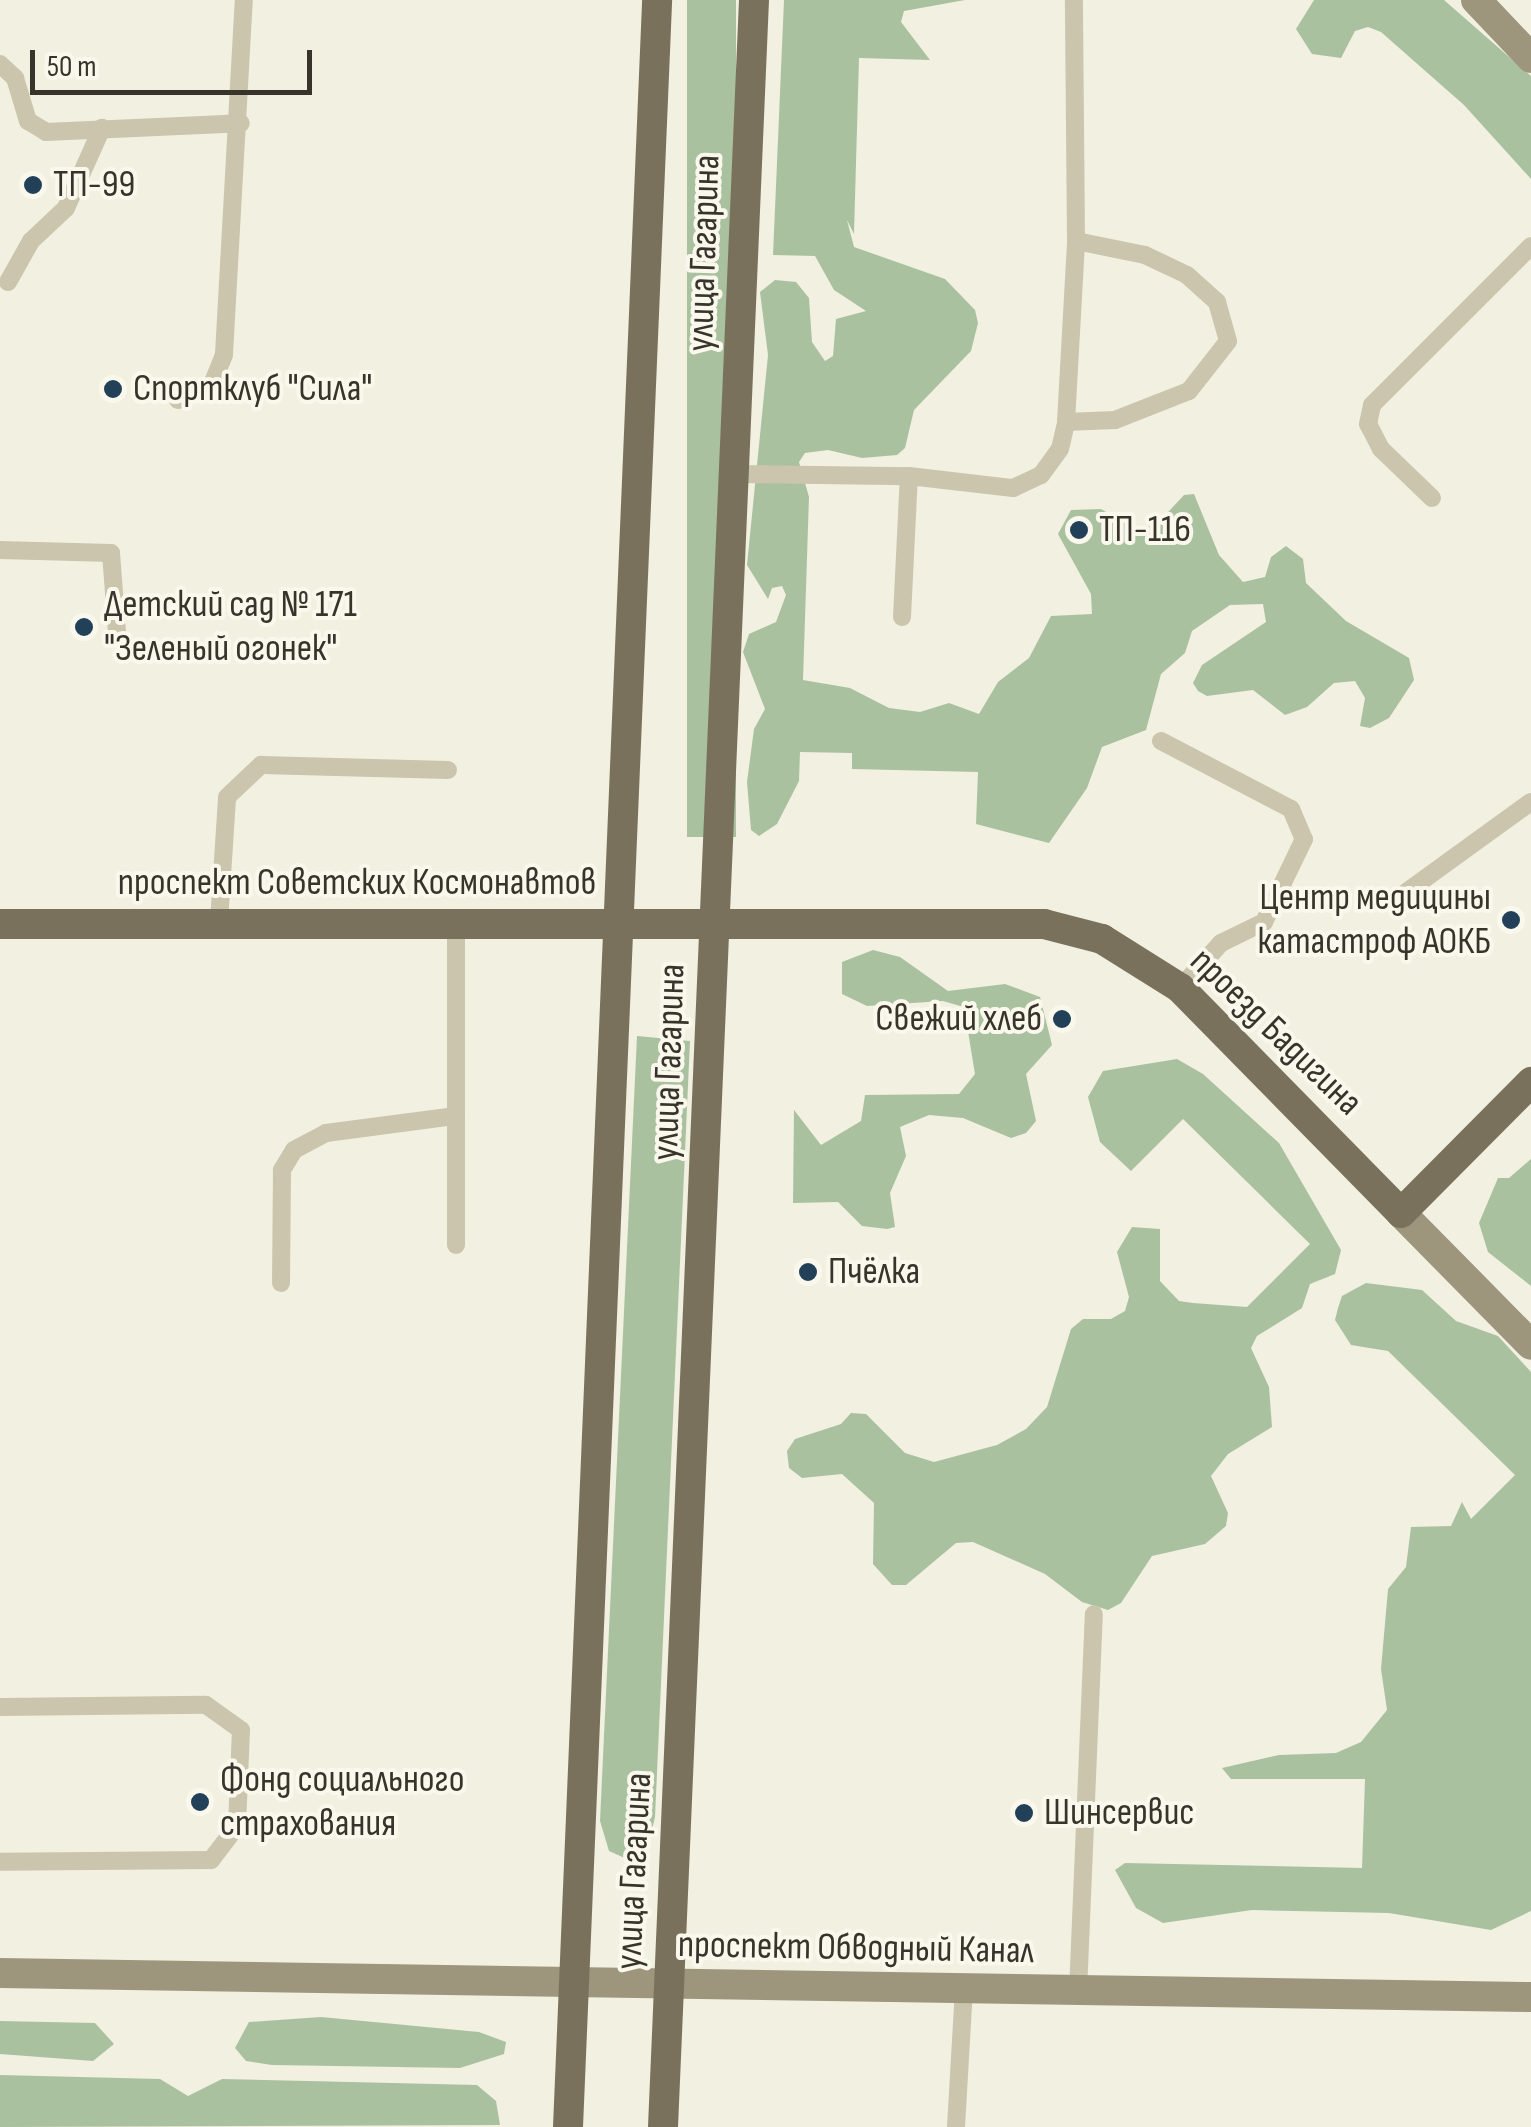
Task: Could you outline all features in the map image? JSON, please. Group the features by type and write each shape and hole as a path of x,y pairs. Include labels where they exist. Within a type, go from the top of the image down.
{"main road":[{"name":"улица Гагарина","path":"568,2127 614,923 657,0"},
{"name":"улица Гагарина","path":"663,2127 754,0"},
{"path":"1476,0 1531,58"},
{"name":"проспект Советских Космонавтов","path":"0,924 715,922"},
{"name":"проезд Бадигина","path":"715,922 1044,924 1102,940 1180,988 1531,1344"},
{"path":"1401,1213 1531,1082"},
{"name":"проспект Обводный Канал","path":"0,1973 1531,1997"}],"lane":[{"path":"178,400 180,390 210,387 224,354 241,123 244,0"},
{"path":"734,474 909,476 1013,488 1042,475 1060,448 1066,422 1076,240 1074,0"},
{"path":"0,64 16,78 28,121 46,132 241,123"},
{"path":"8,282 31,240 66,208 102,128"},
{"path":"1066,422 1114,420 1190,391 1228,342 1217,302 1187,275 1145,255 1076,240"},
{"path":"1432,498 1381,449 1368,424 1372,405 1531,246"},
{"path":"902,617 909,476"},
{"path":"0,550 111,553 117,632"},
{"path":"1162,741 1291,808 1304,839 1264,922 1221,943 1180,988"},
{"path":"219,922 227,797 261,765 448,770"},
{"path":"1394,901 1531,802"},
{"path":"456,922 456,1246"},
{"path":"281,1283 282,1170 294,1150 326,1133 456,1116"},
{"path":"1078,1992 1094,1614"},
{"path":"0,1707 206,1705 241,1730 237,1826 211,1860 0,1862"},
{"path":"956,2127 964,1988"}],"green space":[{"path":"687,0 736,0 736,837 687,837"},
{"path":"784,0 965,0 904,11 901,22 930,60 859,58 854,234 847,220 854,247 945,279 975,310 978,323 971,351 914,410 905,448 897,455 862,458 828,450 805,453 799,462 809,497 803,680 850,688 889,708 920,712 949,703 979,714 998,682 1029,658 1051,616 1092,614 1091,594 1058,534 1071,510 1101,509 1137,530 1157,524 1184,495 1194,494 1219,555 1243,582 1265,577 1271,557 1286,546 1303,559 1306,583 1346,621 1409,658 1414,680 1389,718 1370,728 1360,726 1365,698 1355,681 1334,683 1307,707 1285,715 1253,690 1207,696 1198,691 1193,683 1202,665 1266,622 1263,604 1230,605 1192,631 1185,653 1161,674 1146,730 1102,747 1087,788 1049,843 976,824 978,772 852,769 852,753 800,752 799,781 777,824 759,836 751,830 747,782 754,729 765,709 743,652 749,634 776,622 786,595 782,586 772,588 768,599 747,565 768,355 760,292 775,280 796,282 809,298 812,342 825,361 833,356 836,319 866,311 834,290 815,256 773,255"},
{"path":"1314,0 1444,0 1531,76 1531,179 1464,105 1381,32 1368,27 1355,31 1341,58 1312,54 1296,29"},
{"path":"873,950 900,957 948,991 1005,984 1040,997 1052,1045 1026,1074 1036,1121 1026,1133 1011,1138 963,1118 929,1115 900,1127 906,1156 890,1193 895,1227 887,1229 862,1226 838,1202 793,1203 794,1110 821,1145 861,1121 865,1095 959,1094 975,1074 964,1007 943,1001 867,1006 842,994 842,962"},
{"path":"637,1036 690,1041 655,1817 647,1851 627,1859 609,1851 600,1821"},
{"path":"1177,1059 1203,1074 1279,1143 1341,1250 1335,1274 1310,1284 1302,1308 1257,1336 1251,1348 1269,1387 1272,1427 1228,1454 1211,1476 1228,1513 1226,1526 1205,1544 1152,1556 1121,1603 1108,1610 1082,1602 1045,1574 973,1542 956,1543 906,1585 892,1585 873,1564 874,1503 842,1474 802,1478 789,1468 787,1451 795,1439 841,1424 851,1413 866,1414 905,1453 934,1462 997,1445 1026,1429 1047,1407 1071,1329 1083,1319 1111,1319 1125,1311 1129,1297 1117,1252 1132,1227 1160,1229 1160,1281 1179,1301 1193,1303 1247,1307 1310,1244 1183,1119 1131,1171 1100,1142 1088,1097 1103,1071"},
{"path":"1531,1159 1531,1286 1488,1252 1479,1223 1498,1178 1509,1178"},
{"path":"1366,1283 1422,1290 1456,1321 1498,1336 1531,1372 1531,1911 1491,1930 1389,1913 1252,1910 1163,1923 1136,1908 1115,1870 1125,1863 1362,1868 1365,1779 1231,1779 1222,1768 1279,1755 1336,1753 1361,1742 1387,1710 1381,1669 1388,1589 1406,1567 1411,1527 1451,1526 1462,1502 1471,1519 1515,1475 1388,1351 1351,1345 1335,1320 1342,1296"},
{"path":"321,2017 479,2032 506,2042 504,2054 460,2068 272,2065 246,2061 235,2048 249,2022"},
{"path":"0,2021 95,2023 114,2044 93,2061 0,2054"},
{"path":"0,2075 160,2079 188,2096 222,2079 477,2085 496,2101 500,2125 0,2127"}],"place":[{"name":"ТП-99","path":"33,185"},
{"name":"Спортклуб \"Сила\"","path":"113,389"},
{"name":"ТП-116","path":"1079,530"},
{"name":"Детский сад № 171 \"Зеленый огонек\"","path":"84,627"},
{"name":"Центр медицины катастроф АОКБ","path":"1511,920"},
{"name":"Свежий хлеб","path":"1062,1019"},
{"name":"Пчёлка","path":"808,1272"},
{"name":"Фонд социального страхования","path":"200,1802"},
{"name":"Шинсервис","path":"1024,1813"}]}
